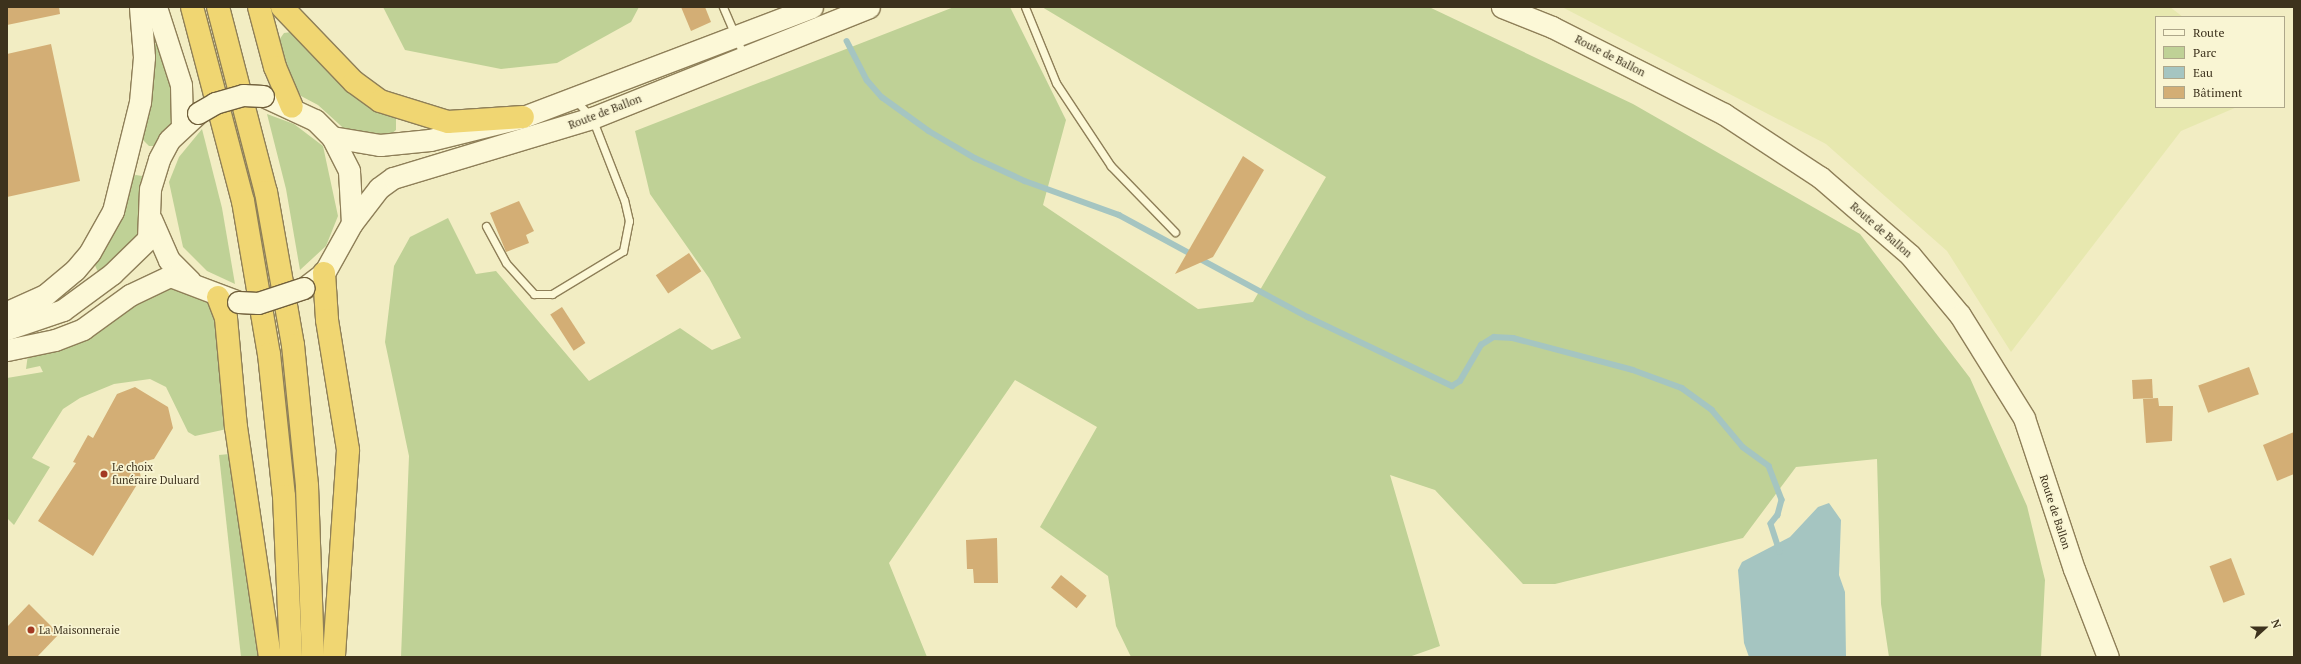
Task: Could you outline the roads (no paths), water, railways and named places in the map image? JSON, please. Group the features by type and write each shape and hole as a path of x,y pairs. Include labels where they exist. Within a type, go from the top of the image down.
{"highway":[{"path":"192,7 241,194 269,354 284,496 291,657"},
{"path":"218,7 266,192 293,345 308,486 313,657"},
{"path":"259,7 275,67 292,107"},
{"path":"282,7 348,76 380,101 448,122 522,117"},
{"path":"324,273 327,320 348,450 334,657"},
{"path":"228,299 226,318 237,433 270,657"}],"main road":[{"path":"7,312 45,295 74,270 90,252 113,211 140,102 144,57 140,7"},
{"path":"156,7 181,85 190,119"},
{"path":"332,137 380,145 430,140 522,117 574,99 812,7"},
{"name":"Route de Ballon","path":"324,273 352,223 379,188 393,178 592,118 868,7"},
{"name":"Route de Ballon","path":"1502,7 1552,27 1724,114 1820,177 1910,255 1960,315 2024,418 2074,569 2108,657"},
{"path":"7,329 63,310 103,281 148,239 151,219 150,189 158,159 190,119 222,101 243,95 263,96 292,107 315,120 332,137 349,171 352,223"},
{"path":"151,219 169,260 190,282"},
{"path":"7,350 55,340 83,329 130,295 170,276 190,282 228,299 285,297 304,288 324,273"}],"lane":[{"path":"723,7 737,36 744,57"},
{"path":"1025,7 1056,83 1111,166 1175,232"},
{"path":"486,226 506,263 534,294 552,294 623,251 629,221 592,118 574,99"}],"water":[{"path":"1829,503 1841,520 1839,575 1845,592 1846,657 1749,657 1744,643 1738,570 1742,562 1790,537 1818,507"}],"waterway":[{"path":"847,41 867,80 882,97 929,131 975,158 1025,181 1119,215 1308,317 1452,386 1460,381 1481,345 1494,337 1513,338 1633,370 1682,388 1712,410 1743,447 1769,466 1782,500 1778,515 1771,524 1780,552"}],"place":[{"name":"Le choix funéraire Duluard","path":"104,474"},
{"name":"La Maisonneraie","path":"31,630"}]}
